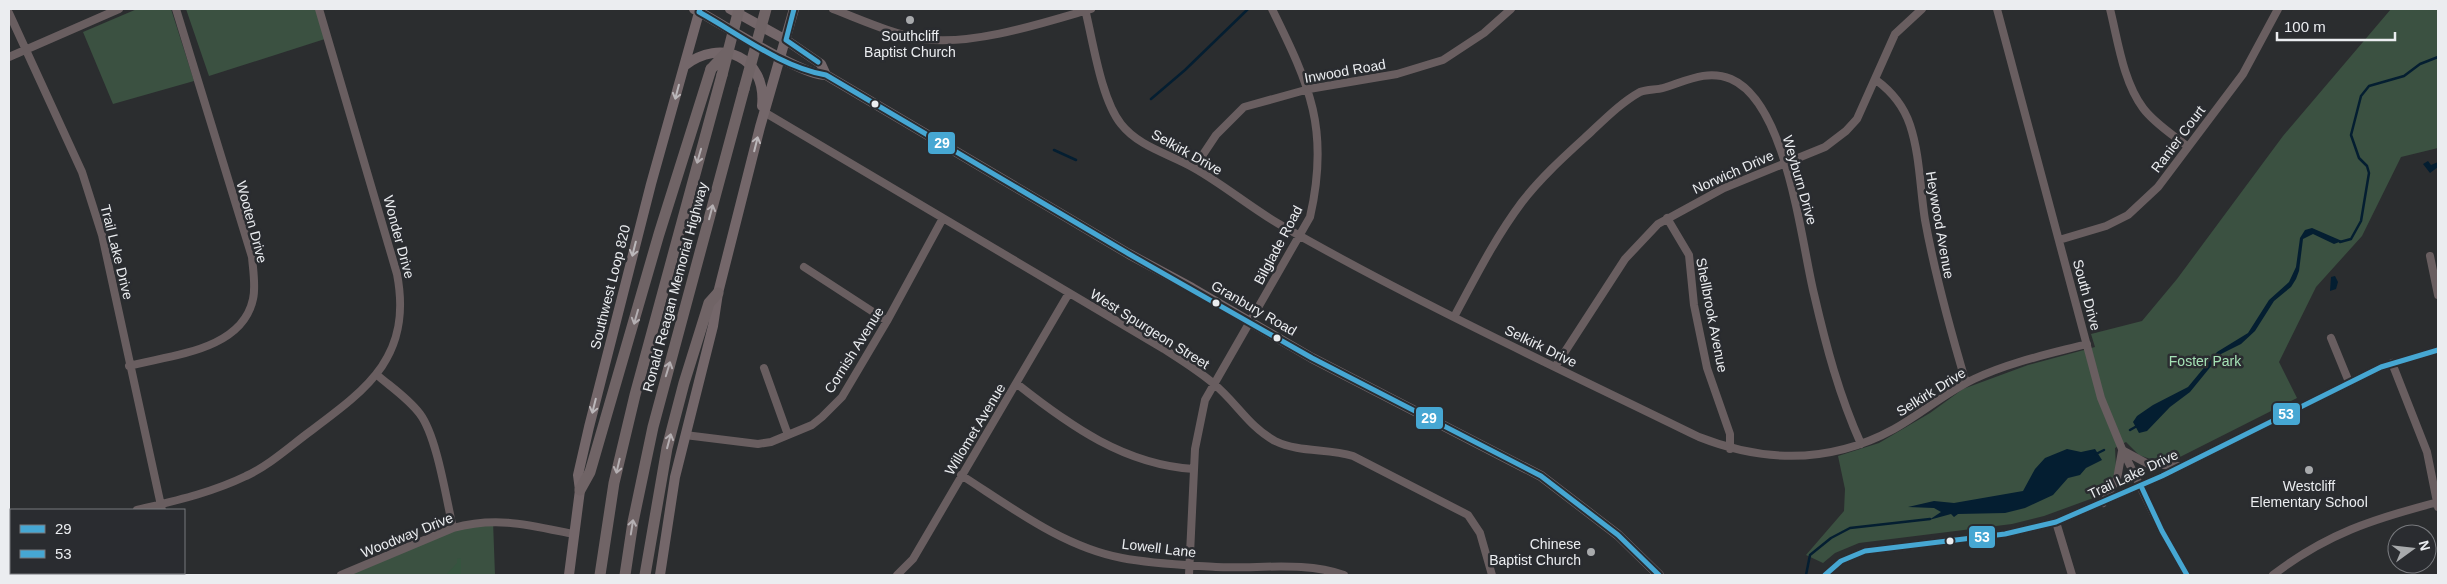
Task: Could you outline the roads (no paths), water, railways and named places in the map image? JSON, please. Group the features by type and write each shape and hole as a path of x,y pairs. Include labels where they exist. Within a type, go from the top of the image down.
{"highway":[{"name":"Ronald Reagan Memorial Highway","path":"600,575 614,483 635,395 739,9"},
{"name":"Ronald Reagan Memorial Highway","path":"625,575 633,522 653,428 766,9"},
{"path":"580,490 590,472 659,234 711,69 728,52"},
{"path":"645,575 667,448 684,383 709,303 718,293"}],"main road":[{"name":"Granbury Road","path":"730,9 786,40 821,64 826,75 1130,254 1312,358 1541,476 1618,535 1659,575"},
{"path":"660,575 670,508 685,435 713,326 718,293 764,112 794,9"},
{"name":"Granbury Road","path":"698,10 817,76 826,75"},
{"name":"Southwest Loop 820","path":"569,575 580,490 578,475 591,418 698,10"},
{"path":"684,66 697,57 715,52 733,55 754,68 759,75 763,89 760,127"}],"street":[{"path":"9,57 119,9"},
{"name":"Wooten Drive","path":"129,366 199,350 222,338 244,320 254,297 252,257 176,9"},
{"name":"Wonder Drive","path":"145,509 161,507 248,475 367,387 377,375 396,335 401,294 387,237 319,9"},
{"path":"833,9 905,35 953,40 992,35 1087,9"},
{"name":"Selkirk Drive","path":"1087,9 1106,93 1121,125 1137,140 1194,168 1300,236 1454,317 1699,437 1730,449 1761,455 1818,455 1861,444 1894,429 1966,383 2008,365 2086,344"},
{"name":"Bilglade Road","path":"1189,575 1191,565 1194,468 1201,416 1214,384 1310,217 1318,183 1319,149 1309,89 1272,9"},
{"name":"Inwood Road","path":"1194,168 1216,135 1244,107 1309,89 1396,74 1443,60 1484,34 1511,9"},
{"name":"Norwich Drive","path":"1555,367 1625,259 1641,240 1667,218 1724,188 1825,147 1846,132 1857,120 1895,34 1922,9"},
{"name":"South Drive","path":"1997,9 2101,398 2122,449 2162,531 2187,575"},
{"path":"2110,9 2127,75 2136,97 2144,110 2187,146"},
{"name":"Ranier Court","path":"2059,240 2106,226 2128,215 2158,187 2243,74 2278,9"},
{"name":"Trail Lake Drive","path":"9,13 82,172 102,235 161,507"},
{"name":"Weyburn Drive","path":"1454,317 1493,245 1523,201 1548,172 1619,107 1641,92 1702,76 1717,75 1731,79 1742,86 1755,99 1771,127 1785,163 1795,199 1814,293 1838,389 1861,444"},
{"name":"Heywood Avenue","path":"1876,80 1896,99 1905,114 1912,132 1922,203 1938,282 1966,383"},
{"name":"West Spurgeon Street","path":"764,112 1158,345 1214,384 1254,426 1276,441 1299,449 1337,452 1353,456 1463,512 1478,528 1492,575"},
{"name":"Cornish Avenue","path":"685,435 758,444 771,442 812,425 842,397 887,321 943,218"},
{"name":"Shellbrook Avenue","path":"1667,218 1688,255 1694,305 1707,368 1730,434 1730,449"},
{"path":"2430,256 2438,295"},
{"path":"804,267 887,321"},
{"name":"Willomet Avenue","path":"897,575 914,559 961,475 1018,384 1069,293"},
{"path":"2331,338 2349,382"},
{"name":"Trail Lake Drive","path":"1825,575 1841,561 1865,551 2005,534 2056,522 2141,486 2349,382 2392,363 2438,350"},
{"path":"2392,363 2427,452 2438,507"},
{"path":"764,368 788,435"},
{"path":"377,375 404,397 421,415 433,446 453,528"},
{"path":"1018,384 1054,413 1105,444 1138,459 1171,467 1194,468"},
{"path":"2103,503 2117,479 2122,449 2148,464 2183,465"},
{"name":"Lowell Lane","path":"961,475 1020,513 1068,540 1122,558 1191,565 1254,568 1324,568 1344,575"},
{"path":"2273,575 2310,549 2348,529 2438,502"},
{"name":"Woodway Drive","path":"341,575 453,528 501,521 573,534"},
{"path":"2056,522 2072,575"}],"water":[{"path":"2428,161 2431,165 2438,162 2438,167 2430,173 2423,164"},
{"path":"2312,228 2342,241 2334,244 2313,234 2303,239 2299,271 2296,279 2291,287 2274,301 2255,331 2241,344 2221,354 2190,392 2170,407 2147,431 2139,433 2133,422 2137,416 2153,405 2188,387 2217,352 2248,333 2269,300 2289,282 2296,267 2300,238 2305,230"},
{"path":"2335,276 2338,282 2336,289 2330,291 2331,277"},
{"path":"2067,449 2081,452 2095,449 2102,460 2086,468 2080,475 2068,478 2053,495 2025,508 2005,513 1958,514 1954,517 1951,514 1929,520 1941,512 1934,508 1908,507 1934,501 1954,503 2023,491 2035,469 2045,458"}],"waterway":[{"path":"1151,99 1185,70 1248,9"},
{"path":"2340,242 2351,239 2361,221 2369,173 2367,166 2359,158 2351,135 2361,96 2369,86 2404,76 2420,64 2438,57"},
{"path":"1054,150 1076,160"},
{"path":"2130,430 2137,426"},
{"path":"2096,454 2104,450"},
{"path":"1806,575 1810,555 1831,538 1850,528 1930,519"}],"place":[{"name":"Southcliff Baptist Church","path":"910,20"},
{"name":"Westcliff Elementary School","path":"2309,470"},
{"name":"Chinese Baptist Church","path":"1591,552"}],"park label":[{"name":"Foster Park","path":"2205,361"}]}
